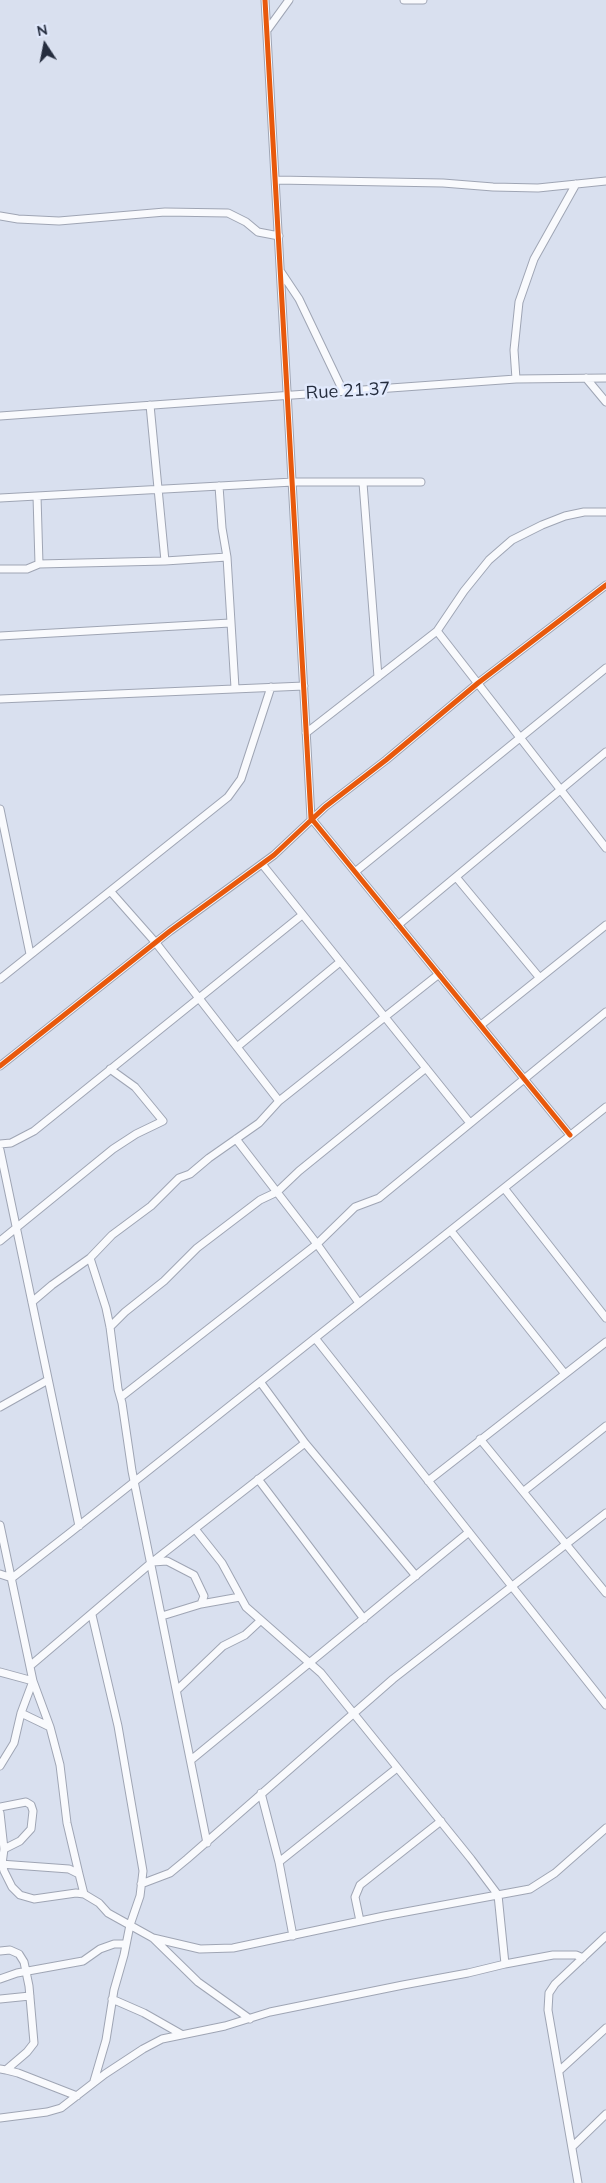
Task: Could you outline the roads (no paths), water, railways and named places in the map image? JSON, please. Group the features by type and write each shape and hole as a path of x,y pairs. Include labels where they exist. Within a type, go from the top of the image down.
{"street":[{"path":"265,0 311,818 570,1135"},
{"path":"268,29 289,0"},
{"path":"404,0 423,0"},
{"path":"276,180 442,183 529,188 606,181"},
{"path":"516,379 514,350 519,302 534,259 576,184"},
{"path":"0,216 59,221 165,212 228,213 246,222 258,232 279,236"},
{"path":"281,272 300,299 343,391"},
{"path":"586,378 606,402"},
{"name":"Rue 21.37","path":"0,416 516,379 606,378"},
{"path":"150,405 165,561"},
{"path":"0,498 293,482 421,482"},
{"path":"363,483 378,677"},
{"path":"218,486 227,557 235,688"},
{"path":"37,496 39,564"},
{"path":"306,733 437,631 464,591 489,560 512,540 565,516 584,512 606,512"},
{"path":"0,569 27,569 39,564 165,561 227,557"},
{"path":"0,1066 156,943 274,855 311,818 386,760 478,683 606,585"},
{"path":"0,636 230,623"},
{"path":"437,631 561,790 603,839 606,848"},
{"path":"355,872 606,668"},
{"path":"0,699 304,686"},
{"path":"0,979 228,797 242,779 271,687"},
{"path":"398,924 606,752"},
{"path":"0,809 30,954"},
{"path":"262,864 470,1123"},
{"path":"456,877 539,977"},
{"path":"111,892 156,943 279,1101"},
{"path":"0,1144 11,1143 34,1131 302,915"},
{"path":"481,1025 606,925"},
{"path":"238,1047 340,962"},
{"path":"32,1302 52,1284 90,1258 112,1235 151,1206 179,1178 190,1174 259,1123 279,1101 439,974"},
{"path":"120,1397 317,1244 355,1208 379,1198 606,1012"},
{"path":"110,1327 125,1312 164,1281 197,1248 260,1200 277,1192 299,1171 426,1068"},
{"path":"0,1241 130,1138 163,1120 135,1087 110,1069"},
{"path":"12,1578 262,1382 606,1107"},
{"path":"236,1139 317,1244 359,1304"},
{"path":"0,1150 79,1526"},
{"path":"504,1188 606,1318"},
{"path":"451,1231 565,1374"},
{"path":"90,1258 110,1327 118,1389 134,1481 207,1843"},
{"path":"315,1338 606,1705"},
{"path":"428,1481 606,1342"},
{"path":"0,1407 48,1380"},
{"path":"262,1382 305,1443 416,1576"},
{"path":"524,1491 606,1426"},
{"path":"480,1439 606,1593"},
{"path":"30,1666 66,1634 92,1615 151,1562 305,1443"},
{"path":"258,1479 364,1619"},
{"path":"141,1884 170,1873 207,1843 353,1712 459,1626 512,1588 606,1513"},
{"path":"0,1525 33,1681 50,1727 60,1765 66,1818 84,1894"},
{"path":"194,1529 222,1563 246,1607 321,1673 442,1821 498,1895 505,1964"},
{"path":"191,1760 469,1532"},
{"path":"151,1562 167,1561 194,1575 204,1596 201,1604"},
{"path":"0,1574 12,1578"},
{"path":"162,1616 201,1604 240,1596"},
{"path":"92,1615 118,1726 126,1780 136,1818 143,1871 140,1896 130,1926 112,1999 106,2040 94,2082"},
{"path":"176,1690 223,1646 245,1635 260,1621"},
{"path":"0,1672 33,1681"},
{"path":"0,1766 14,1742 21,1713 33,1681"},
{"path":"21,1713 50,1727"},
{"path":"279,1862 398,1768"},
{"path":"261,1793 279,1862 293,1936"},
{"path":"0,1807 26,1802 31,1805 33,1811 32,1829 20,1841 4,1849"},
{"path":"0,1813 4,1849 1,1864 8,1880 20,1894 34,1899 76,1893 84,1894 130,1926 153,1938 200,1949 233,1948 360,1921 530,1889 555,1873 606,1828"},
{"path":"360,1921 355,1897 360,1884 442,1821"},
{"path":"1,1864 63,1868 79,1874"},
{"path":"578,2183 548,2010 549,1994 555,1984 606,1936"},
{"path":"153,1938 198,1982 250,2019"},
{"path":"0,1979 17,1973 83,1961 100,1949 114,1944 126,1944"},
{"path":"0,1951 10,1950 19,1954 28,1972 34,2043 27,2052 3,2070"},
{"path":"0,2118 47,2112 61,2108 94,2082 143,2049 162,2039 180,2034 225,2026 270,2012 403,1984 468,1974 505,1964 554,1955 583,1958"},
{"path":"0,1999 30,1996"},
{"path":"112,1999 144,2013 180,2034"},
{"path":"559,2071 606,2028"},
{"path":"3,2070 18,2073 77,2096"},
{"path":"572,2147 606,2114"}]}
